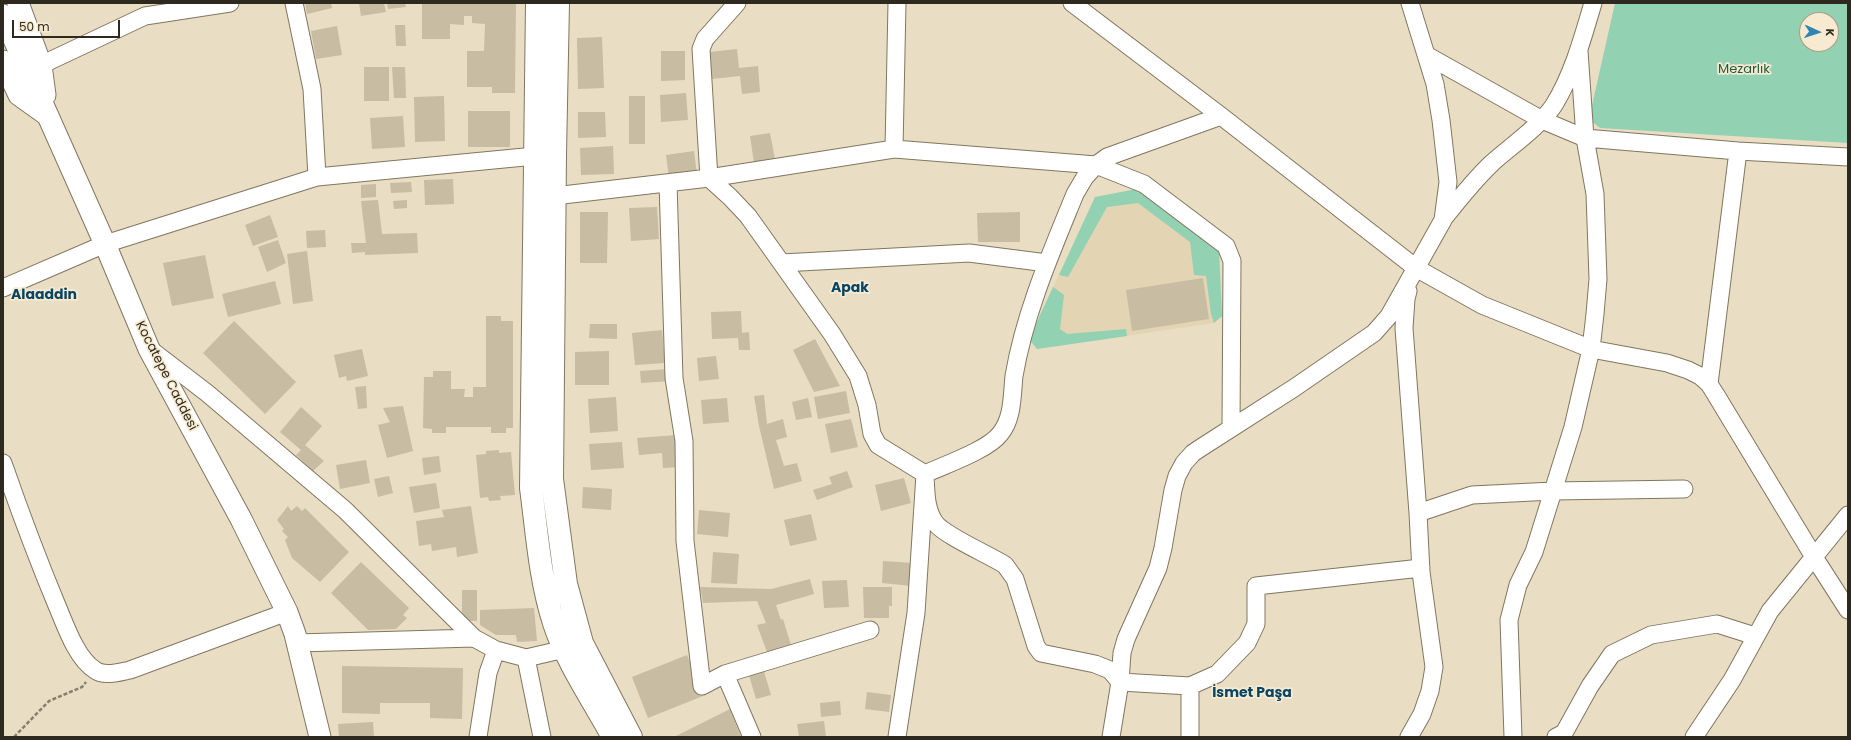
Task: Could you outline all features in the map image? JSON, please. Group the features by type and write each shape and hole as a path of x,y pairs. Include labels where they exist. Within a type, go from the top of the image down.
{"main road":[{"path":"538,3 545,155 552,479 566,584 582,643 631,737"},
{"path":"545,155 558,3"},
{"path":"545,198 531,488 541,566 554,623 564,649 613,737"}],"street":[{"path":"18,3 41,65 47,115"},
{"path":"41,65 145,16 230,3"},
{"path":"294,3 312,89 317,177"},
{"path":"737,3 705,39 701,49 708,178 730,196 748,216 832,334 858,376 867,405 872,434 878,445 925,474"},
{"path":"894,149 897,3"},
{"path":"1072,3 1091,8 1221,116 1416,268 1482,305 1591,349 1667,363 1700,376 1709,384 1848,610"},
{"path":"1410,3 1428,56 1437,91 1448,182 1443,220"},
{"path":"1111,737 1120,682 1122,653 1126,639 1150,589 1162,555 1177,476 1184,463 1193,453 1374,333 1388,316 1443,220 1464,192 1491,164 1542,120 1553,105 1578,51 1593,3"},
{"name":"Kocatepe Caddesi","path":"3,15 105,244 149,349 241,519 287,612 298,643 320,737"},
{"path":"1513,737 1509,620 1518,585 1534,552 1573,427 1591,349 1598,279 1596,194 1584,138 1578,51"},
{"path":"1428,56 1542,120 1584,138 1738,151 1848,157"},
{"path":"3,61 18,95 47,115"},
{"path":"925,474 990,444 1000,434 1007,423 1027,316 1075,194 1085,177 1096,165 1119,152 1221,116"},
{"path":"545,198 708,178 894,149 1096,165 1144,184 1226,246 1232,261 1231,428"},
{"path":"1709,384 1738,151"},
{"path":"3,288 105,244 317,177 545,155"},
{"path":"668,183 674,378 684,441 684,541 702,686 725,674 870,630"},
{"path":"782,263 969,253 1047,263"},
{"path":"1409,737 1422,714 1430,691 1434,667 1421,568 1404,328 1406,299 1416,268"},
{"path":"149,349 207,393 345,510 474,638 496,650 526,658 564,649"},
{"path":"3,463 34,551 68,630 85,663 96,672 111,673 130,670 287,612"},
{"path":"925,474 926,498 930,511 937,524 950,534 1005,565 1011,571 1015,579 1036,646 1041,654 1095,664 1110,670 1120,682 1190,686 1217,674 1247,643 1256,624 1256,586 1421,568"},
{"path":"897,737 916,613 925,474"},
{"path":"1418,513 1472,495 1553,491 1684,489"},
{"path":"1694,737 1732,680 1770,611 1848,514"},
{"path":"1556,737 1564,733 1590,686 1612,654 1652,635 1685,628 1717,624 1755,636"},
{"path":"298,643 474,638"},
{"path":"478,737 488,673 496,650"},
{"path":"526,658 542,737"},
{"path":"725,674 752,737"},
{"path":"1190,686 1190,737"}],"path":[{"path":"14,737 49,701 82,687 96,672"}],"shaded area":[{"path":"1137,189 1219,249 1222,316 1214,323 1037,349 1029,339 1095,197"}],"green space":[{"name":"Mezarlık","path":"1615,3 1848,3 1848,143 1600,128 1589,119"},
{"path":"1137,189 1219,249 1222,316 1214,323 1211,314 1206,276 1194,275 1190,242 1138,203 1107,207 1068,277 1059,275 1095,197"},
{"path":"1053,287 1064,295 1060,329 1067,334 1126,329 1127,336 1037,349 1029,339"}],"building":[{"path":"305,3 331,3 332,8 307,14"},
{"path":"359,3 384,3 386,12 361,16"},
{"path":"387,3 405,3 406,7 388,9"},
{"path":"422,3 516,3 515,93 492,93 492,87 467,87 467,51 484,51 485,24 472,23 472,16 464,16 464,25 450,24 450,39 422,39"},
{"path":"395,25 405,25 406,46 396,46"},
{"path":"337,26 342,55 316,59 311,31"},
{"path":"602,37 604,88 578,89 577,38"},
{"path":"737,49 739,68 758,66 760,92 742,94 740,76 712,79 709,52"},
{"path":"661,51 685,51 685,80 661,81"},
{"path":"364,67 389,67 389,101 364,101"},
{"path":"392,67 405,67 406,98 394,98"},
{"path":"686,93 688,120 661,122 660,95"},
{"path":"444,96 445,141 415,142 414,97"},
{"path":"629,96 645,96 645,144 629,144"},
{"path":"468,111 510,111 510,147 468,147"},
{"path":"578,112 605,112 606,137 578,138"},
{"path":"403,116 405,147 372,149 370,118"},
{"path":"770,133 775,159 754,163 750,136"},
{"path":"613,146 614,174 581,175 580,148"},
{"path":"694,151 697,175 669,178 666,155"},
{"path":"453,179 454,204 425,205 424,180"},
{"path":"411,182 412,192 391,193 390,183"},
{"path":"376,184 376,197 361,198 361,185"},
{"path":"378,200 382,234 417,233 418,253 365,255 365,252 352,253 351,243 366,243 361,201"},
{"path":"407,200 407,208 394,209 393,201"},
{"path":"657,207 659,239 631,241 629,208"},
{"path":"580,212 608,212 607,263 580,263"},
{"path":"1020,212 1020,242 978,242 977,213"},
{"path":"270,215 278,237 253,246 245,225"},
{"path":"325,230 326,247 307,248 306,231"},
{"path":"278,240 286,263 267,272 258,247"},
{"path":"307,251 313,301 293,304 287,254"},
{"path":"205,255 214,298 172,306 163,263"},
{"path":"1203,278 1209,319 1132,331 1126,290"},
{"path":"275,281 281,304 228,317 222,294"},
{"path":"741,311 742,333 749,332 750,350 739,350 738,338 712,339 711,312"},
{"path":"486,316 501,316 501,321 513,321 513,428 506,428 506,433 491,433 491,427 446,427 446,433 432,433 432,429 423,428 424,377 433,377 433,371 451,371 451,389 465,389 464,397 473,397 473,387 486,387"},
{"path":"234,321 296,382 265,414 203,353"},
{"path":"590,324 617,324 617,339 589,338"},
{"path":"662,330 665,363 635,365 632,333"},
{"path":"815,339 840,386 814,392 793,350"},
{"path":"362,349 368,376 347,381 346,376 339,378 334,355"},
{"path":"609,351 609,385 575,385 575,352"},
{"path":"716,356 719,379 699,381 697,358"},
{"path":"669,369 670,381 641,383 640,371"},
{"path":"366,386 367,408 358,409 355,387"},
{"path":"846,391 850,413 818,419 814,397"},
{"path":"764,395 767,424 783,419 787,437 776,440 784,466 797,463 802,481 774,489 759,426 754,396"},
{"path":"616,397 618,431 590,433 588,399"},
{"path":"727,398 729,422 703,424 701,400"},
{"path":"808,398 812,417 796,420 792,402"},
{"path":"403,406 413,451 387,458 378,425 390,422 383,408"},
{"path":"301,407 322,426 305,445 324,461 313,471 296,455 301,450 280,432"},
{"path":"851,419 858,447 831,453 825,424"},
{"path":"677,435 680,467 663,468 662,453 639,455 637,438"},
{"path":"622,442 624,468 591,470 589,444"},
{"path":"499,450 499,453 511,452 515,495 500,496 501,500 489,501 488,497 480,498 476,455 486,454 486,451"},
{"path":"439,456 441,472 424,475 422,458"},
{"path":"366,460 370,483 340,489 336,465"},
{"path":"847,471 853,487 817,500 813,490 832,484 829,477"},
{"path":"389,476 393,493 378,497 374,479"},
{"path":"904,478 911,503 881,511 875,485"},
{"path":"436,483 440,508 414,513 409,487"},
{"path":"583,487 612,489 611,510 582,508"},
{"path":"288,506 291,511 297,506 302,511 305,508 349,552 320,582 292,558 285,540 288,537 282,531 284,529 277,520"},
{"path":"471,506 478,553 457,557 456,547 432,551 431,544 419,546 416,521 444,517 442,510"},
{"path":"699,510 730,513 728,537 697,534"},
{"path":"811,514 817,540 790,546 784,520"},
{"path":"713,552 739,554 737,584 711,583"},
{"path":"883,561 914,563 912,586 882,583"},
{"path":"361,562 409,608 403,615 407,618 396,629 368,630 331,593"},
{"path":"810,579 814,594 776,605 781,620 783,619 791,645 767,652 757,625 766,623 757,601 703,603 700,587 771,589"},
{"path":"847,580 849,607 824,608 822,581"},
{"path":"863,587 892,587 892,606 889,606 889,618 864,618"},
{"path":"462,590 477,590 477,621 462,621"},
{"path":"534,608 537,641 517,642 516,635 496,635 480,625 480,610"},
{"path":"687,655 703,696 648,718 632,677"},
{"path":"342,666 463,668 462,719 430,718 430,703 380,703 380,714 342,713"},
{"path":"763,668 771,695 756,699 748,672"},
{"path":"867,692 891,695 889,712 865,709"},
{"path":"840,701 841,715 821,717 820,703"},
{"path":"730,709 741,737 674,737"},
{"path":"824,721 826,737 799,737 797,724"},
{"path":"373,722 374,737 339,737 338,724"}],"district":[{"name":"Apak","path":"850,288"},
{"name":"Alaaddin","path":"44,295"},
{"name":"İsmet Paşa","path":"1252,693"}]}
